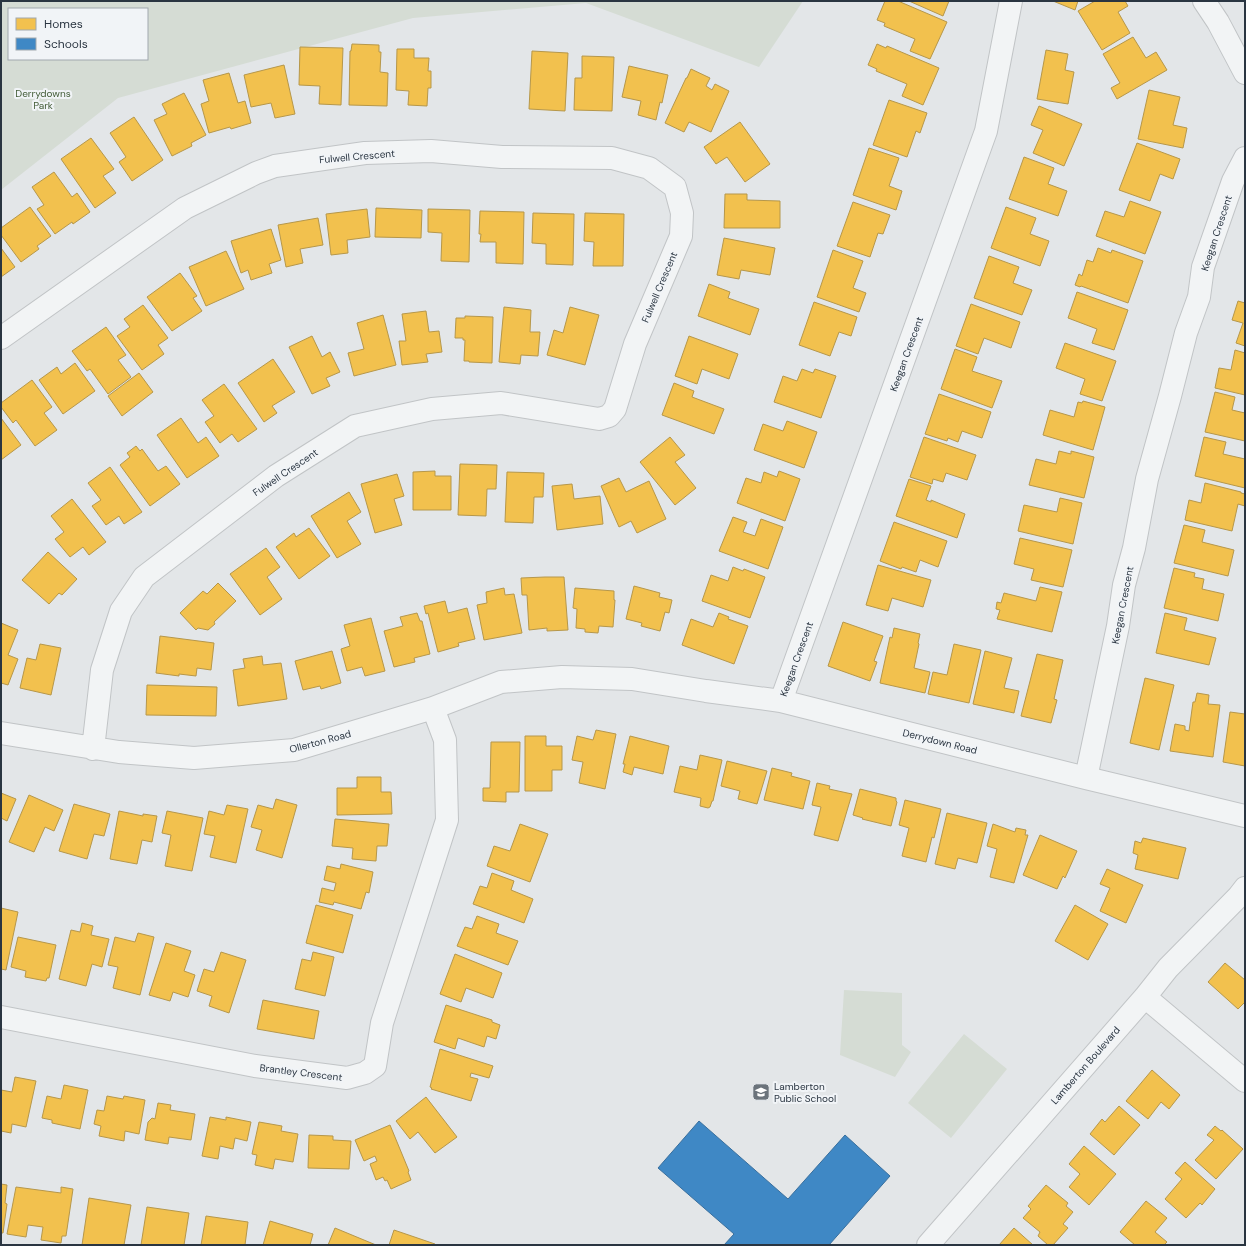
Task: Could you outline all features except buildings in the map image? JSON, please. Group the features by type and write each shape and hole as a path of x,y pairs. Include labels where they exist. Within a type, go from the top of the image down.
{"street":[{"name":"Keegan Crescent","path":"781,701 986,130 1011,1"},
{"path":"1204,1 1218,22 1245,73"},
{"name":"Fulwell Crescent","path":"1,338 185,208 256,173 275,166 365,154 431,151 502,157 612,158 649,168 674,188 682,213 681,236 636,344 615,409 609,416 599,419 501,403 432,409 355,426 276,476 144,577 121,611 102,670 93,749"},
{"name":"Keegan Crescent","path":"1086,778 1118,626 1124,585 1134,548 1147,479 1186,333 1199,297 1203,267 1233,181 1245,158"},
{"name":"Ollerton Road","path":"1,733 93,749 194,758 294,750 433,708 501,682 562,677 632,679"},
{"name":"Derrydown Road","path":"632,679 781,701 1086,778 1245,816"},
{"name":"Brantley Crescent","path":"1,1017 254,1066 347,1078 365,1073 375,1066 382,1023 447,820 445,740 433,708"},
{"name":"Lamberton Boulevard","path":"928,1245 1145,997 1168,968 1219,917 1245,888"},
{"path":"1145,997 1245,1081"}],"green space":[{"name":"Derrydowns Park","path":"1,1 803,1 759,67 586,3 413,18 118,98 1,190"},
{"path":"844,990 902,993 902,1045 911,1052 895,1077 840,1055"},
{"path":"964,1034 1007,1069 951,1138 908,1103"}],"place":[{"name":"Lamberton Public School","path":"761,1092"}]}
